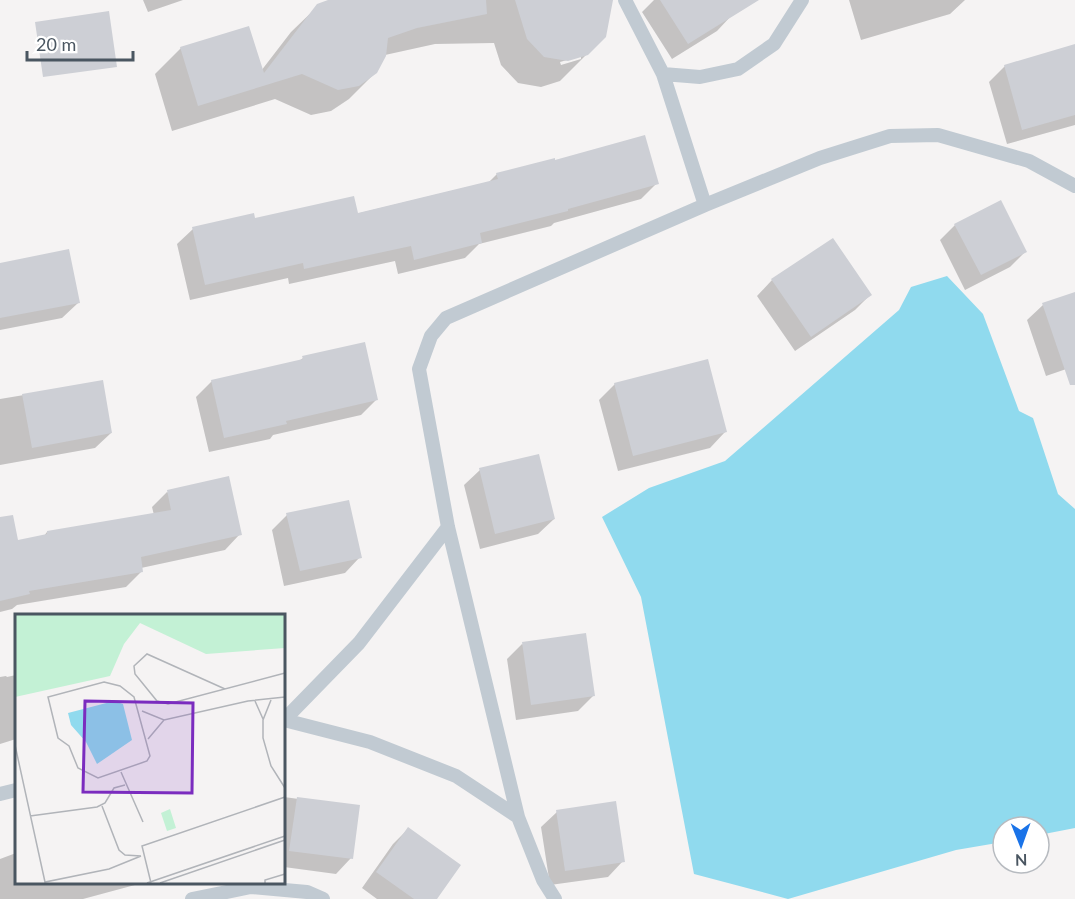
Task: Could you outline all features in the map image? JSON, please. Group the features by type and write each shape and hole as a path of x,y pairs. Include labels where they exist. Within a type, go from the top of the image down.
{"lane":[{"path":"625,0 663,74 705,205"},
{"path":"663,74 700,77 738,69 774,44 802,0"},
{"path":"555,899 543,880 518,817 448,527 419,369 431,336 446,318 705,205 820,158 890,136 938,135 1029,161 1075,186"},
{"path":"285,719 359,643 448,527"},
{"path":"285,720 370,742 456,776 518,817"},
{"path":"0,794 15,790"},
{"path":"192,899 251,887 307,892 323,899"}],"water":[{"path":"947,276 983,314 1019,411 1033,418 1058,494 1075,509 1075,828 1051,833 1051,815 991,815 991,844 956,850 788,899 694,874 641,597 602,517 649,488 725,461 899,310 911,287"}],"building":[{"path":"328,0 486,0 487,14 417,28 388,38 386,56 377,73 359,86 338,90 302,74 198,106 180,47 249,26 264,73 317,4"},
{"path":"515,0 613,0 606,37 588,55 568,61 544,57 527,39"},
{"path":"660,0 759,0 688,44"},
{"path":"109,11 117,67 43,77 35,22"},
{"path":"1075,44 1075,115 1022,130 1004,65"},
{"path":"645,135 659,184 568,209 568,211 480,233 482,243 414,260 411,246 304,269 303,263 205,285 192,227 254,213 255,218 354,196 358,213 498,179 496,173 555,158 555,160"},
{"path":"1001,200 1027,252 981,275 954,224"},
{"path":"833,238 872,295 811,337 771,279"},
{"path":"69,249 80,303 0,318 0,263"},
{"path":"1075,292 1075,385 1070,385 1042,303"},
{"path":"365,342 378,400 224,438 211,380"},
{"path":"708,359 727,432 633,456 614,383"},
{"path":"103,380 112,433 32,448 22,394"},
{"path":"539,454 555,519 495,534 479,468"},
{"path":"229,476 242,535 141,557 143,572 29,591 30,594 0,601 0,517 13,515 18,540 47,534 47,531 171,510 167,490"},
{"path":"349,500 362,558 300,571 286,513"},
{"path":"586,633 595,696 531,705 522,642"},
{"path":"297,797 360,805 353,859 289,851"},
{"path":"616,801 625,862 565,871 556,810"},
{"path":"408,827 461,865 437,899 414,899 376,872"}]}
